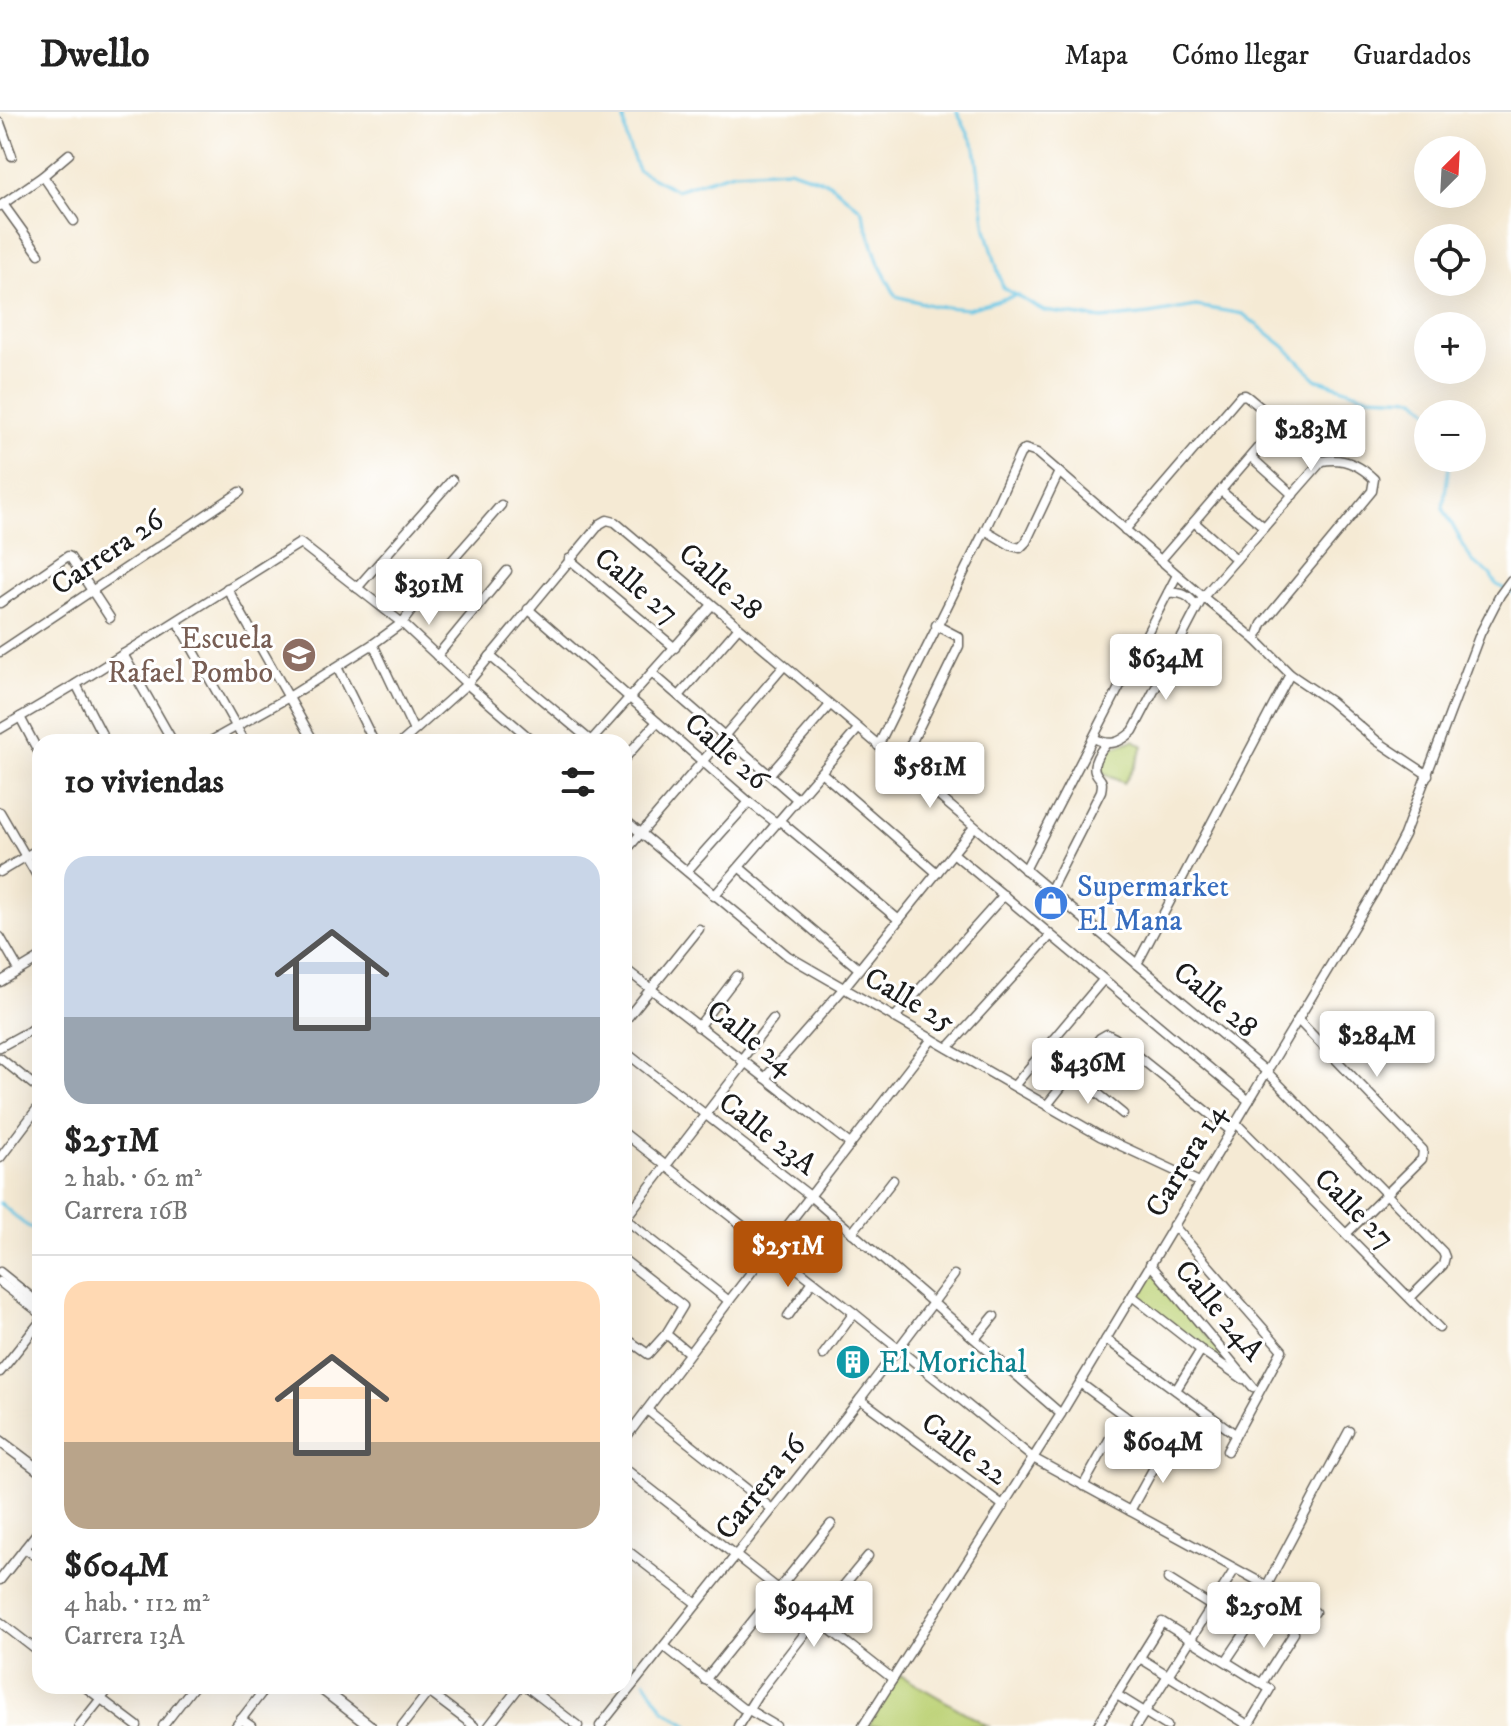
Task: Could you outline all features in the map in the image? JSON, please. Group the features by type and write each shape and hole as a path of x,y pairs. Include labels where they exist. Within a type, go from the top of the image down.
{"street":[{"path":"0,123 12,156"},
{"path":"39,254 2,205 69,154"},
{"path":"43,176 74,221"},
{"path":"1125,530 1240,396 1248,397 1322,461"},
{"path":"1160,561 1279,423"},
{"path":"878,746 1025,449 1037,453 1256,640 1290,674 1330,701 1377,741 1428,775"},
{"path":"1251,457 1293,495"},
{"path":"1094,738 1106,744 1119,742 1133,731 1203,597 1322,461 1342,461 1364,470 1374,479 1372,491 1262,624 1256,640"},
{"path":"985,530 1020,548 1026,542 1059,472"},
{"path":"357,588 452,480"},
{"path":"1221,491 1264,527"},
{"name":"Carrera 26","path":"0,652 240,492"},
{"path":"223,734 289,697 402,623 501,505"},
{"name":"Calle 28","path":"569,559 600,524 607,520 622,527 1267,1072 1443,1252 1443,1265 1410,1298"},
{"path":"1194,522 1236,559"},
{"path":"0,729 300,543 402,623 525,734"},
{"path":"0,603 68,556 110,618"},
{"path":"411,734 467,684 569,559"},
{"name":"Calle 27","path":"569,559 675,648"},
{"path":"437,656 507,571"},
{"path":"1025,870 1177,575"},
{"name":"Carrera 14","path":"863,1726 1061,1414 1375,891 1404,835 1480,634 1510,582"},
{"path":"227,588 310,734"},
{"path":"1168,593 1188,595 1197,607"},
{"path":"597,734 712,605"},
{"name":"Calle 26","path":"528,609 749,802 775,822 780,821 899,920"},
{"path":"177,621 240,734"},
{"path":"901,764 959,646 959,637 936,625"},
{"path":"679,696 738,628"},
{"path":"373,644 414,731"},
{"path":"123,654 168,734"},
{"path":"490,656 583,734"},
{"path":"632,844 784,666"},
{"path":"337,667 370,734"},
{"path":"652,673 797,799"},
{"path":"1137,964 1290,674"},
{"path":"76,684 102,734"},
{"path":"770,774 830,705"},
{"path":"20,717 32,740"},
{"path":"632,750 657,722"},
{"path":"714,896 858,729"},
{"path":"1095,771 1095,763 1106,744"},
{"path":"1050,891 1103,785 1095,771 1075,775"},
{"path":"821,772 937,873"},
{"path":"687,871 749,802"},
{"path":"0,812 32,867"},
{"name":"Calle 25","path":"632,826 788,956 1100,1136 1199,1182"},
{"path":"765,1078 843,989 974,827"},
{"path":"0,872 32,853"},
{"path":"953,853 1249,1101"},
{"path":"740,868 859,969"},
{"path":"894,1018 1004,895"},
{"path":"632,1012 699,929"},
{"path":"948,1048 1050,936"},
{"path":"0,937 19,970"},
{"path":"0,982 32,963"},
{"name":"Calle 24","path":"632,974 850,1144"},
{"path":"698,1027 737,976"},
{"path":"1014,1086 1103,980"},
{"path":"632,1208 705,1115 773,1019"},
{"path":"1298,1020 1423,1150 1422,1159 1347,1233"},
{"path":"0,1047 32,1029"},
{"name":"Calle 27","path":"1073,1073 1100,1038 1107,1034 1115,1038 1233,1127 1347,1233 1439,1328"},
{"path":"632,1430 932,1039"},
{"name":"Calle 23A","path":"632,1057 810,1196 1061,1414"},
{"path":"0,1058 32,1084"},
{"path":"1047,1105 1073,1073 1123,1114"},
{"path":"0,1158 32,1116"},
{"path":"632,1139 1033,1458 1315,1612"},
{"path":"852,1233 893,1180"},
{"path":"632,1224 729,1301"},
{"path":"1173,1225 1282,1350 1256,1389 1227,1451"},
{"name":"Calle 24A","path":"1150,1264 1256,1389"},
{"path":"632,1266 683,1306 666,1334 648,1354 632,1343"},
{"path":"0,1272 32,1298"},
{"name":"Carrera 16","path":"632,1680 664,1646 954,1275"},
{"path":"788,1316 813,1281"},
{"path":"0,1282 32,1307"},
{"path":"1132,1296 1256,1389"},
{"path":"823,1355 854,1313"},
{"path":"975,1339 994,1316"},
{"path":"0,1372 32,1332"},
{"path":"666,1334 689,1353"},
{"path":"1106,1339 1235,1434"},
{"path":"1176,1390 1201,1350"},
{"path":"1080,1383 1163,1447 1130,1511"},
{"name":"Calle 22","path":"860,1399 1004,1506"},
{"path":"647,1410 772,1509"},
{"path":"1083,1486 1123,1415"},
{"path":"1226,1661 1270,1589 1349,1431"},
{"path":"0,1441 32,1465"},
{"path":"632,1474 893,1679"},
{"path":"705,1680 831,1524"},
{"path":"0,1580 32,1539"},
{"path":"25,1548 32,1554"},
{"path":"632,1554 697,1604"},
{"path":"738,1726 758,1694 868,1556"},
{"path":"1136,1726 1235,1569"},
{"path":"1168,1579 1211,1606"},
{"path":"0,1622 32,1647"},
{"path":"1097,1726 1162,1622 1270,1689 1248,1726 1140,1658"},
{"path":"1262,1683 1294,1633"},
{"path":"664,1646 742,1708 776,1726"},
{"path":"95,1694 137,1726"},
{"path":"79,1726 104,1694"},
{"path":"163,1726 188,1694"},
{"path":"251,1726 238,1722 261,1694"},
{"path":"328,1694 370,1726"},
{"path":"402,1726 424,1694"},
{"path":"435,1694 474,1726"},
{"path":"489,1726 516,1694"},
{"path":"534,1694 578,1726"},
{"name":"Carrera 16","path":"600,1726 621,1694"},
{"path":"1117,1695 1167,1726"}],"green space":[{"path":"1134,740 1143,746 1124,783 1100,772 1110,748"},
{"path":"1151,1269 1231,1364 1228,1367 1135,1296"},
{"path":"900,1675 988,1726 868,1726"}],"waterway":[{"path":"623,112 627,141 638,170 676,190 733,172 789,169 829,183 861,209 879,264 896,296 934,306 968,309 1017,295"},
{"path":"957,112 975,147 986,229 1003,288 1044,311 1102,319 1196,306 1243,314 1284,346 1316,379 1367,396 1418,400"},
{"path":"1448,472 1443,508 1472,561 1490,574 1496,584 1511,593"},
{"path":"0,1203 32,1229"},
{"path":"632,1665 635,1673"},
{"path":"645,1681 664,1710 690,1726"}],"place":[{"name":"Escuela Rafael Pombo","path":"299,655"},
{"name":"Supermarket El Mana","path":"1051,903"},
{"name":"El Morichal","path":"853,1362"}]}
